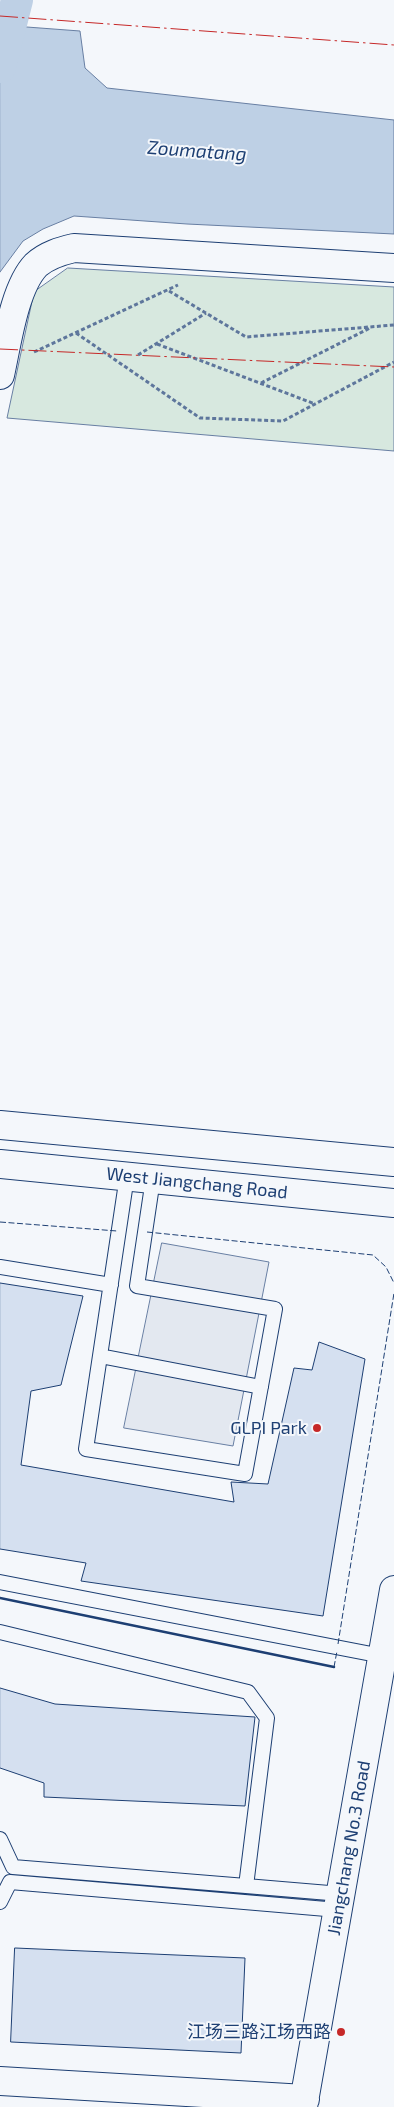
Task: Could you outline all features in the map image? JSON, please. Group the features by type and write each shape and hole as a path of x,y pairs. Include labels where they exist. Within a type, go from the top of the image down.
{"street":[{"path":"1,371 19,293 36,266 61,251 74,248 394,268"},
{"path":"0,1125 394,1162"},
{"name":"West Jiangchang Road","path":"0,1164 394,1203"},
{"name":"Jiangchang No.3 Road","path":"304,2103 394,1590"},
{"path":"0,2081 304,2103"}],"lane":[{"path":"140,1178 137,1286 275,1309 245,1474 86,1449 111,1285 140,1178"},
{"path":"0,1267 111,1285"},
{"path":"100,1356 261,1387"},
{"path":"0,1582 382,1656"},
{"path":"0,1632 248,1692 268,1718 246,1886"},
{"path":"0,1839 13,1867 10,1882 0,1902"},
{"path":"13,1867 246,1886 339,1902"},
{"path":"10,1882 339,1902"}],"path":[{"path":"1,371 76,333 186,282"},
{"path":"168,290 246,338 394,325"},
{"path":"138,355 206,313"},
{"path":"261,383 372,327"},
{"path":"76,333 200,418 283,421 394,362"},
{"path":"157,344 315,404"}],"shaded area":[{"path":"68,268 394,287 394,451 7,418 34,292"},
{"path":"162,1243 269,1262 233,1446 124,1428"}],"water":[{"name":"Zoumatang","path":"0,25 80,31 85,68 107,88 394,120 394,234 187,224 74,216 43,229 23,241 0,272"}],"building":[{"name":"GLPI Park","path":"0,1283 83,1296 61,1385 31,1391 21,1465 234,1502 231,1482 268,1484 294,1368 312,1370 319,1342 365,1359 323,1616 81,1581 86,1563 0,1549"},
{"path":"0,1688 55,1704 255,1717 245,1806 44,1797 44,1783 0,1768"},
{"path":"15,1948 245,1958 241,2053 11,2042"}],"waterway":[{"path":"0,67 17,0"}],"fence":[{"path":"0,1222 117,1231"},
{"path":"147,1232 373,1255 386,1267 394,1283"},
{"path":"338,1644 394,1293"},
{"path":"334,1667 337,1651"}],"wall":[{"path":"0,1598 334,1667"}],"power":[{"path":"0,16 394,45"},
{"path":"0,349 394,367"}],"place":[{"name":"GLPI Park","path":"317,1428"},
{"name":"江场三路江场西路","path":"341,2032"}]}
